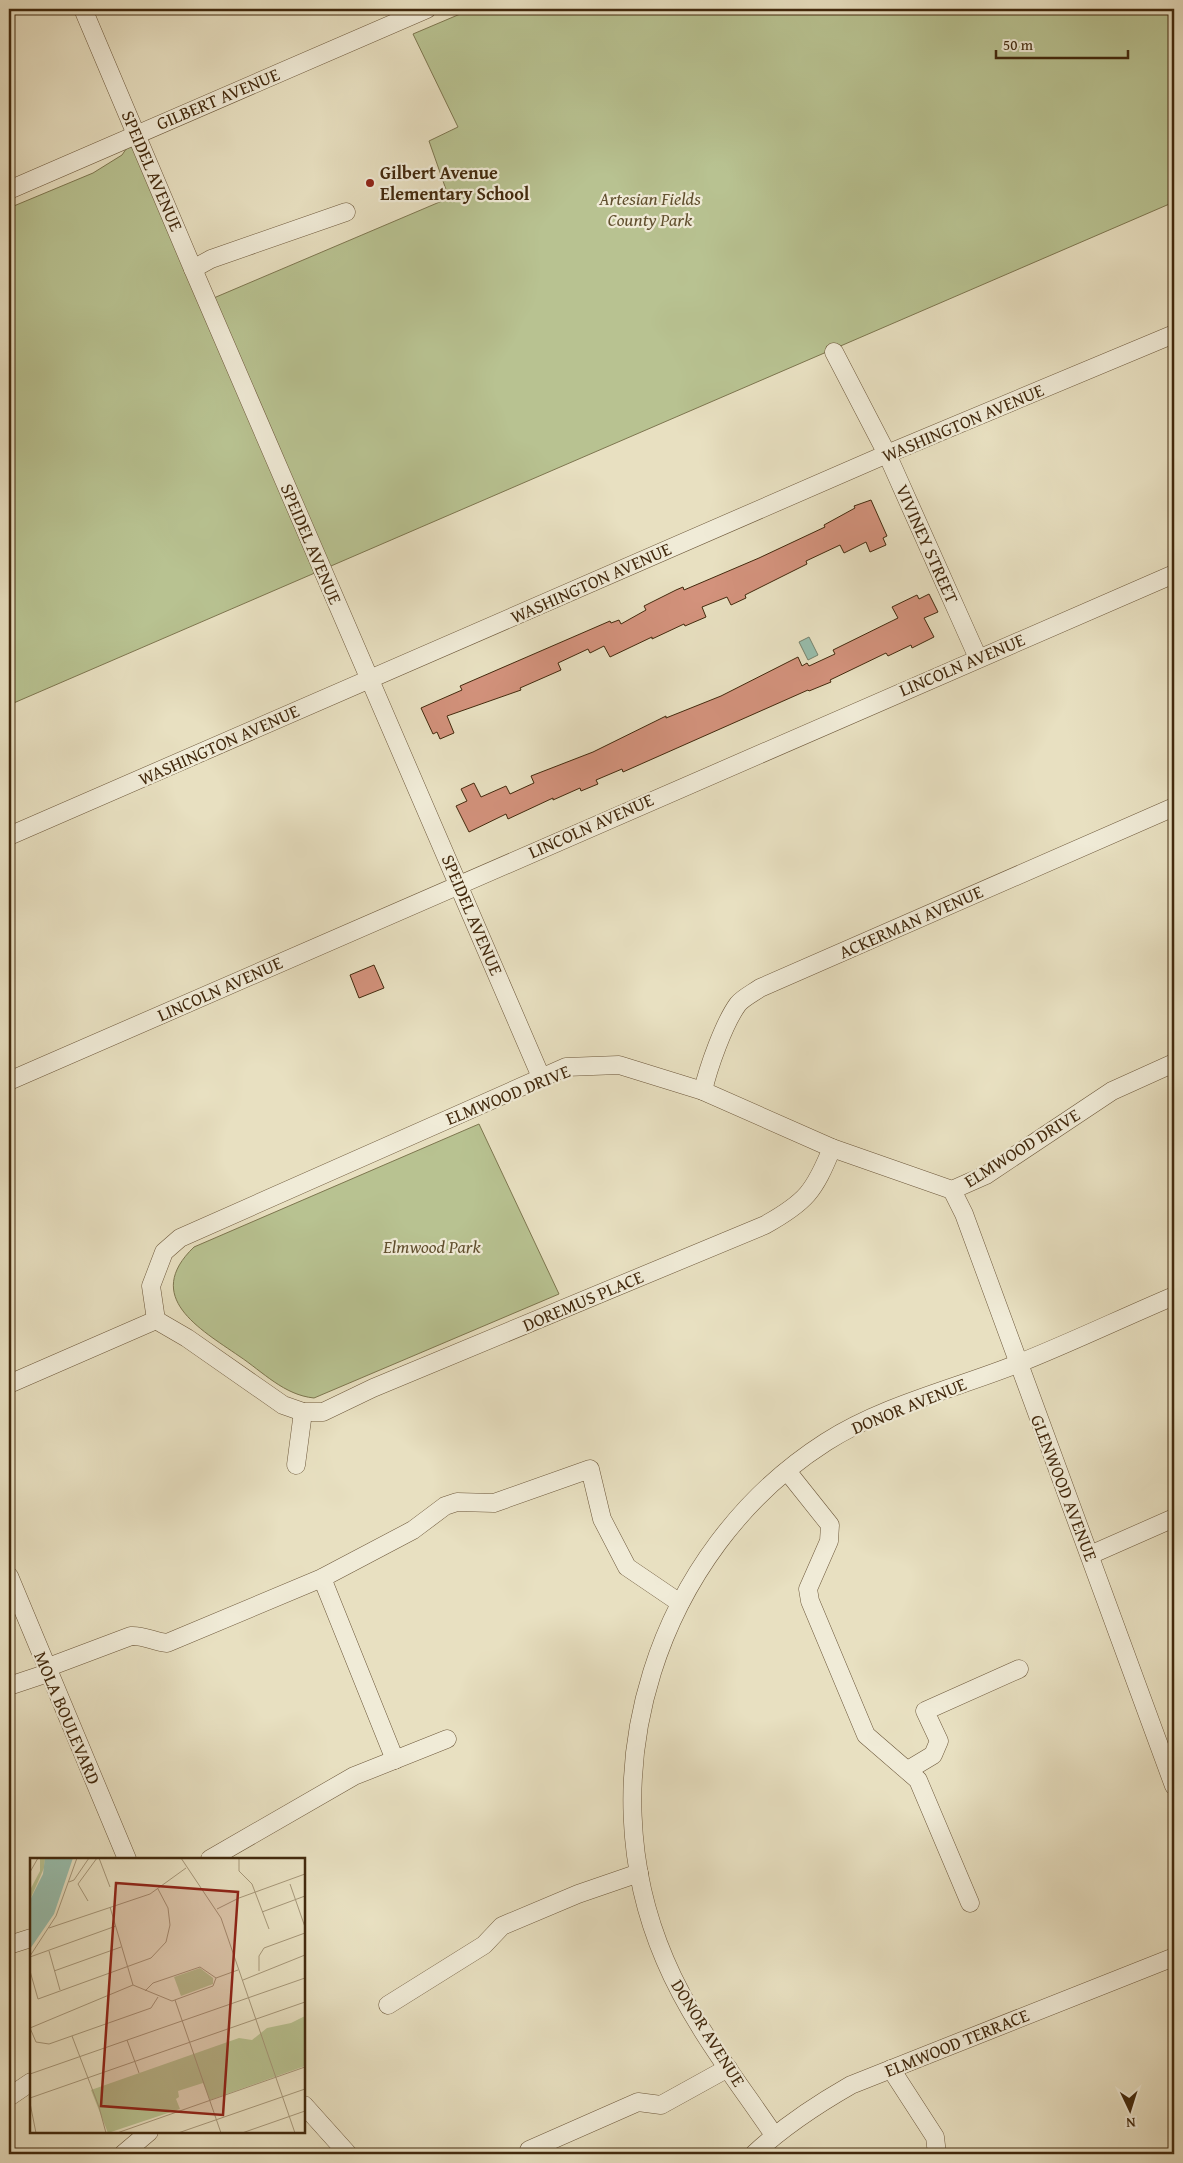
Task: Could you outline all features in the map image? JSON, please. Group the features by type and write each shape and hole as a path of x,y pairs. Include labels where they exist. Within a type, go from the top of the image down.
{"street":[{"name":"SPEIDEL AVENUE","path":"83,9 541,1078"},
{"name":"GILBERT AVENUE","path":"9,190 427,9"},
{"path":"193,269 211,259 346,212"},
{"name":"WASHINGTON AVENUE","path":"9,836 887,454 1174,334"},
{"name":"VIVINEY STREET","path":"834,352 887,454 978,658"},
{"name":"LINCOLN AVENUE","path":"9,1081 1174,574"},
{"name":"ACKERMAN AVENUE","path":"703,1091 708,1069 727,1023 739,1003 760,988 1174,807"},
{"name":"ELMWOOD DRIVE","path":"156,1320 151,1286 164,1252 180,1238 566,1067 619,1066 703,1091 832,1148 952,1190 986,1174 1112,1090 1174,1063"},
{"name":"DOREMUS PLACE","path":"156,1320 187,1338 283,1405 303,1412 323,1412 382,1385 765,1225 795,1208 810,1192 832,1148"},
{"name":"GLENWOOD AVENUE","path":"952,1190 964,1214 1017,1364 1090,1555 1167,1744 1174,1786"},
{"name":"DONOR AVENUE","path":"774,2135 683,1999 664,1959 652,1924 639,1873 634,1838 632,1794 634,1750 640,1713 651,1671 667,1629 706,1558 733,1523 763,1491 827,1441 865,1420 1017,1364 1174,1296"},
{"path":"9,1384 156,1320"},
{"path":"296,1465 303,1412"},
{"path":"9,1686 131,1636 138,1635 156,1642 167,1643 322,1578 413,1530 445,1506 457,1502 494,1502 590,1469 602,1519 627,1568 680,1603"},
{"path":"787,1471 830,1526 829,1541 808,1589 810,1601 866,1735 918,1780 970,1903"},
{"path":"1090,1555 1174,1518"},
{"name":"MOLA BOULEVARD","path":"9,1576 127,1858"},
{"path":"322,1578 395,1760"},
{"path":"908,1770 934,1755 939,1741 925,1711 1019,1669"},
{"path":"212,1858 354,1776 447,1739"},
{"path":"388,2004 484,1944 502,1926 578,1894 639,1873"},
{"path":"9,1946 30,1938"},
{"name":"ELMWOOD TERRACE","path":"754,2154 774,2135 822,2101 851,2085 1174,1956"},
{"path":"531,2154 529,2150 638,2102 661,2105 728,2068"},
{"path":"891,2069 935,2137 937,2154"},
{"path":"9,2097 30,2083"},
{"path":"305,2106 348,2154"},
{"path":"123,2154 148,2133"}],"green space":[{"name":"Artesian Fields County Park","path":"472,9 1174,9 1174,202 9,705 9,208 93,173 122,155 137,133 209,300 449,198 429,141 458,127 413,34"},
{"name":"Elmwood Park","path":"479,1124 559,1294 314,1398 283,1388 274,1382 208,1335 182,1310 175,1296 174,1281 179,1265 194,1247"}],"shaded area":[{"path":"809,637 818,655 808,660 799,642"}],"building":[{"path":"871,500 887,536 883,538 886,545 870,552 866,542 844,553 840,545 806,561 807,564 745,595 746,598 731,605 727,597 702,607 706,617 685,626 684,624 652,639 652,637 610,657 604,646 590,653 588,649 558,663 561,670 520,688 521,690 447,716 454,733 440,739 437,732 433,734 421,708 462,690 460,686 610,621 611,623 619,620 621,624 646,610 644,606 676,590 683,587 684,590 759,558 825,527 824,525 855,508 854,506"},
{"path":"929,594 938,612 924,618 934,637 912,648 911,645 888,656 886,653 830,680 831,682 808,690 623,772 622,769 596,780 598,784 581,791 580,788 553,800 553,798 508,819 506,814 469,832 456,806 467,801 461,789 474,783 481,797 506,786 510,794 534,783 531,776 593,752 666,716 666,718 721,696 798,657 802,666 807,663 809,666 835,654 833,650 898,618 892,607 917,595 919,599"},
{"path":"374,965 384,988 359,998 350,975"}],"place":[{"name":"Gilbert Avenue Elementary School","path":"370,183"}]}
